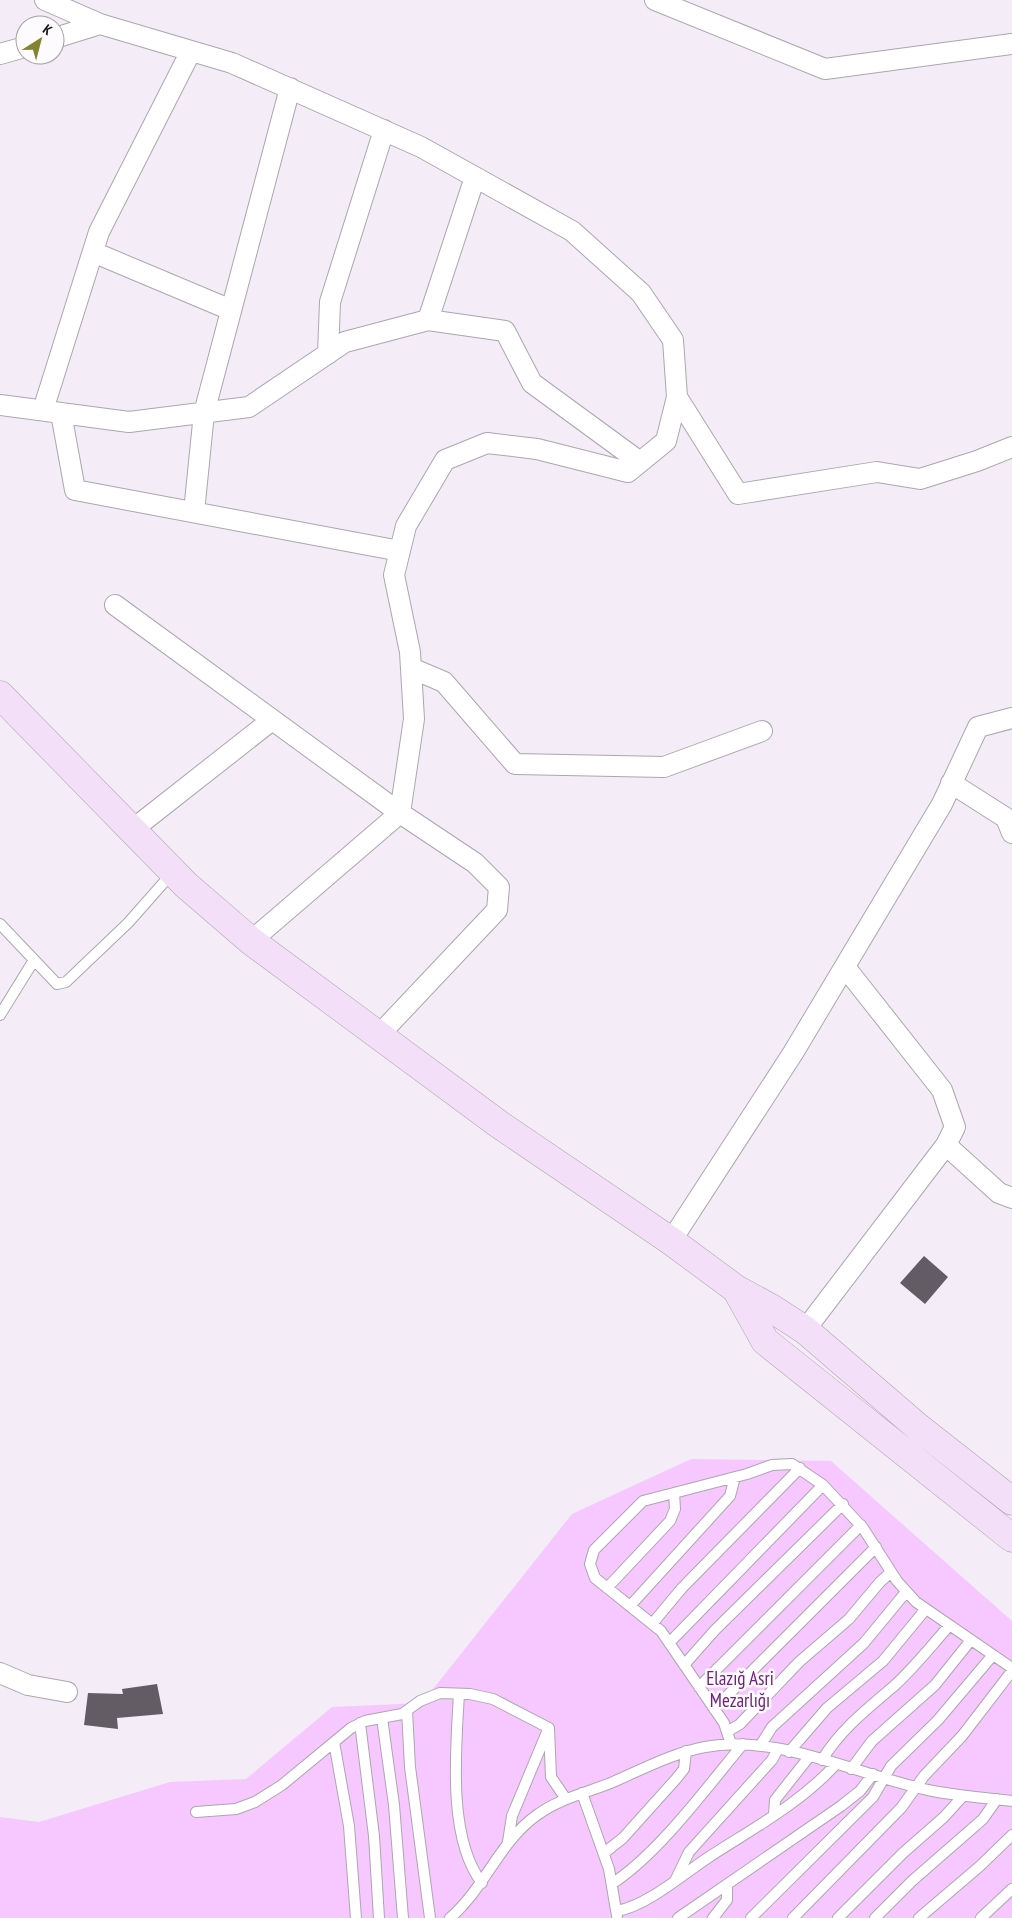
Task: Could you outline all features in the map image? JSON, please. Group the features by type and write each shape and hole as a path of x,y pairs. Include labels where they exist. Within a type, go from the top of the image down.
{"street":[{"path":"45,0 100,24 232,63 421,147 572,231 641,294 673,340 677,397 666,441 628,472 537,449 487,443 445,460 406,526 394,576 410,652 414,718 400,813 251,941"},
{"path":"656,0 825,69 1012,44"},
{"path":"65,35 100,24"},
{"path":"0,54 15,50"},
{"path":"191,51 99,232 93,252 52,412 75,490 400,551"},
{"path":"194,512 204,413 290,88"},
{"path":"328,354 330,302 384,130"},
{"path":"428,320 475,177"},
{"path":"93,252 231,310"},
{"path":"0,405 129,422 250,407 345,342 428,320 505,331 532,383 640,462"},
{"path":"677,397 738,494 877,472 920,479 978,461 1012,447"},
{"path":"116,605 400,813 474,863 499,887 498,910 379,1035"},
{"path":"411,668 444,682 515,764 664,767 762,731"},
{"path":"0,695 173,872 251,941 500,1125 672,1242 736,1289 771,1308 805,1330 919,1428 1012,1501"},
{"path":"672,1242 793,1053 942,804 978,727 1012,718"},
{"path":"132,830 272,720"},
{"path":"952,784 1006,818 1012,833"},
{"path":"805,1330 946,1145 955,1127 942,1090 845,967"},
{"path":"946,1145 999,1193 1012,1198"},
{"path":"736,1289 765,1341 1012,1538"},
{"path":"0,1674 28,1685 67,1692"}],"lane":[{"path":"0,924 57,984 66,982 128,923 173,872"},
{"path":"0,1015 34,960"},
{"path":"731,1744 727,1732 714,1709 669,1643 652,1624 594,1578 591,1571 591,1557 594,1550 643,1501 735,1477 779,1463 792,1464 800,1468 823,1485 843,1504 861,1525 906,1592 925,1610 993,1655 1012,1670 962,1736 924,1776 901,1808 793,1918"},
{"path":"652,1624 682,1588 800,1468"},
{"path":"630,1606 730,1496 735,1477"},
{"path":"669,1643 823,1485"},
{"path":"607,1588 670,1520 675,1510 674,1493"},
{"path":"684,1665 715,1630 843,1504"},
{"path":"699,1687 861,1525"},
{"path":"714,1709 876,1547"},
{"path":"727,1732 740,1724 805,1657 849,1619 880,1582 891,1572"},
{"path":"760,1746 772,1727 864,1642 906,1592"},
{"path":"789,1752 827,1708 883,1661 925,1610"},
{"path":"822,1760 839,1736 862,1711 910,1670 949,1626"},
{"path":"851,1769 872,1741 935,1685 971,1640"},
{"path":"751,1918 873,1797 891,1766 938,1720 993,1655"},
{"path":"196,1812 236,1808 255,1802 282,1785 360,1723 407,1711 420,1701 440,1693 493,1699 549,1728"},
{"path":"459,1694 454,1768 456,1792 466,1850 476,1875 482,1883"},
{"path":"407,1711 410,1767 430,1918"},
{"path":"382,1718 394,1805 403,1918"},
{"path":"360,1723 374,1836 379,1918"},
{"path":"549,1728 551,1776 566,1799"},
{"path":"508,1842 512,1816 549,1728"},
{"path":"334,1742 349,1826 356,1918"},
{"path":"450,1918 467,1902 482,1883 508,1842 537,1815 566,1799 598,1789 686,1751 731,1744 760,1746 822,1760 917,1787 963,1796 1012,1801"},
{"path":"613,1883 627,1874 662,1838 743,1744"},
{"path":"676,1880 689,1852 772,1760 778,1749"},
{"path":"604,1853 623,1838 676,1779 684,1769 686,1751"},
{"path":"774,1814 775,1800 808,1757"},
{"path":"582,1793 613,1883 617,1914 676,1880 774,1814 810,1789 836,1764"},
{"path":"678,1918 841,1806 860,1791 873,1774"},
{"path":"838,1918 903,1853 944,1817 963,1796"},
{"path":"875,1918 919,1874 983,1819 997,1799"},
{"path":"919,1918 993,1855 1012,1835"},
{"path":"713,1918 727,1900 728,1885"},
{"path":"981,1918 1012,1889"}],"green space":[{"name":"Elazığ Asri Mezarlığı","path":"691,1459 831,1461 1012,1621 1012,1918 0,1918 0,1817 39,1822 170,1782 246,1779 332,1707 422,1703 572,1514"}],"building":[{"path":"924,1256 948,1277 925,1304 900,1283"},
{"path":"157,1684 163,1714 117,1718 118,1729 84,1725 88,1693 123,1694 122,1689"}]}
